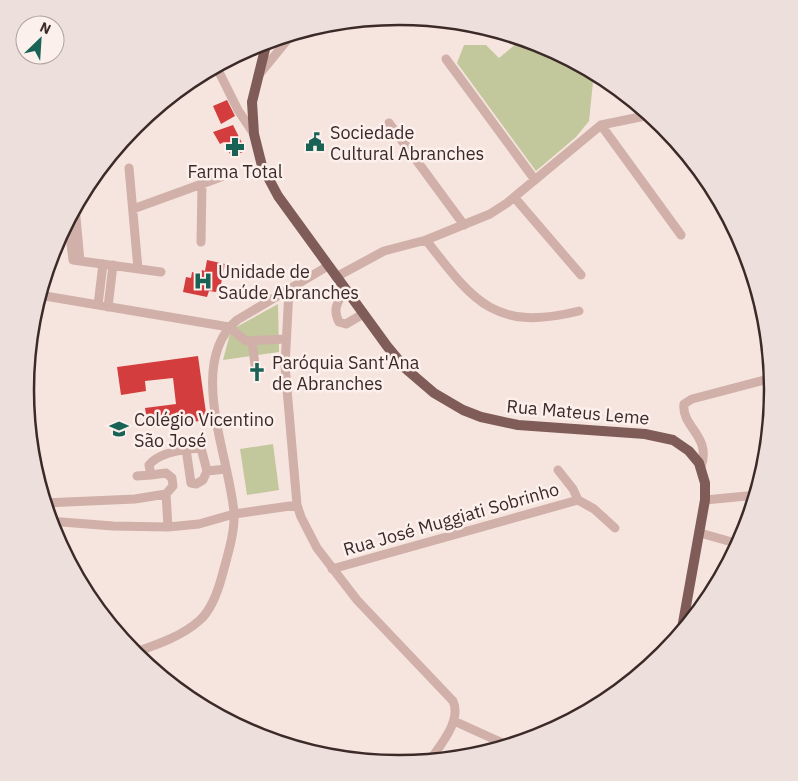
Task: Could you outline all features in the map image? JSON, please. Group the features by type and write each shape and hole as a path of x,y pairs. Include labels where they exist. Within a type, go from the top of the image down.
{"main road":[{"path":"254,134 252,102 264,51"},
{"name":"Rua Mateus Leme","path":"254,134 262,166 268,180 344,289 406,369 434,392 463,410 481,417 518,425 664,437 689,451 701,467"},
{"path":"684,619 706,500 701,467"}],"street":[{"path":"257,78 285,43"},
{"path":"446,59 535,180"},
{"name":"Rua Mateus Leme","path":"219,72 238,110 254,134"},
{"path":"336,277 384,251 426,240 500,208 601,125 641,117"},
{"path":"389,123 464,225"},
{"path":"601,125 681,235"},
{"path":"129,168 138,269"},
{"path":"133,209 221,178"},
{"path":"201,242 202,184"},
{"path":"514,197 581,275"},
{"path":"76,219 80,261"},
{"path":"70,232 73,260 161,272"},
{"path":"426,240 462,286 472,296 494,310 530,319 555,317 579,311"},
{"path":"98,305 104,264"},
{"path":"108,307 114,266"},
{"path":"141,649 181,633 207,613 221,581 234,514 212,389 212,376 218,350 229,327 248,313 328,266"},
{"path":"344,289 335,308 339,322 346,324 363,314"},
{"path":"289,290 285,366 297,504 317,548 332,569 374,620 453,701 456,714 454,721 434,754"},
{"path":"46,296 229,327 246,341 286,339"},
{"path":"252,341 255,365"},
{"path":"701,467 704,449 685,413 684,404 692,399 764,380"},
{"path":"151,475 149,465 153,460 186,449 201,448 204,452 207,471 203,480 196,484 191,483 186,449"},
{"path":"207,471 226,469"},
{"path":"558,470 573,489 578,500 594,509 615,528"},
{"path":"51,501 76,503 135,499 166,494 173,486 172,478 166,473 137,476"},
{"path":"166,494 168,527"},
{"path":"706,500 749,496"},
{"name":"Rua José Muggiati Sobrinho","path":"332,569 578,500"},
{"path":"58,521 168,527 199,524 234,514 297,504"},
{"path":"700,533 732,542"},
{"path":"454,721 500,742"}],"green space":[{"path":"516,44 561,63 593,81 589,121 576,137 536,171 457,63 464,45 486,45 499,58"},
{"path":"278,304 279,352 223,360 231,330"},
{"path":"273,444 279,490 247,495 240,449"}],"building":[{"path":"227,100 235,116 221,124 213,106"},
{"path":"233,125 246,151 231,156 224,142 220,144 213,132"},
{"name":"Unidade de Saúde Abranches","path":"207,260 225,264 221,284 223,285 222,290 217,289 216,292 209,291 207,297 183,292 186,277 191,278 192,272 201,274 202,270 205,271"},
{"path":"198,356 207,420 148,428 145,408 176,404 173,378 145,381 146,391 121,395 117,367"}],"place":[{"name":"Sociedade Cultural Abranches","path":"315,142"},
{"name":"Farma Total","path":"235,147"},
{"name":"Unidade de Saúde Abranches","path":"203,281"},
{"name":"Paróquia Sant'Ana de Abranches","path":"257,372"},
{"name":"Colégio Vicentino São José","path":"119,429"}]}
